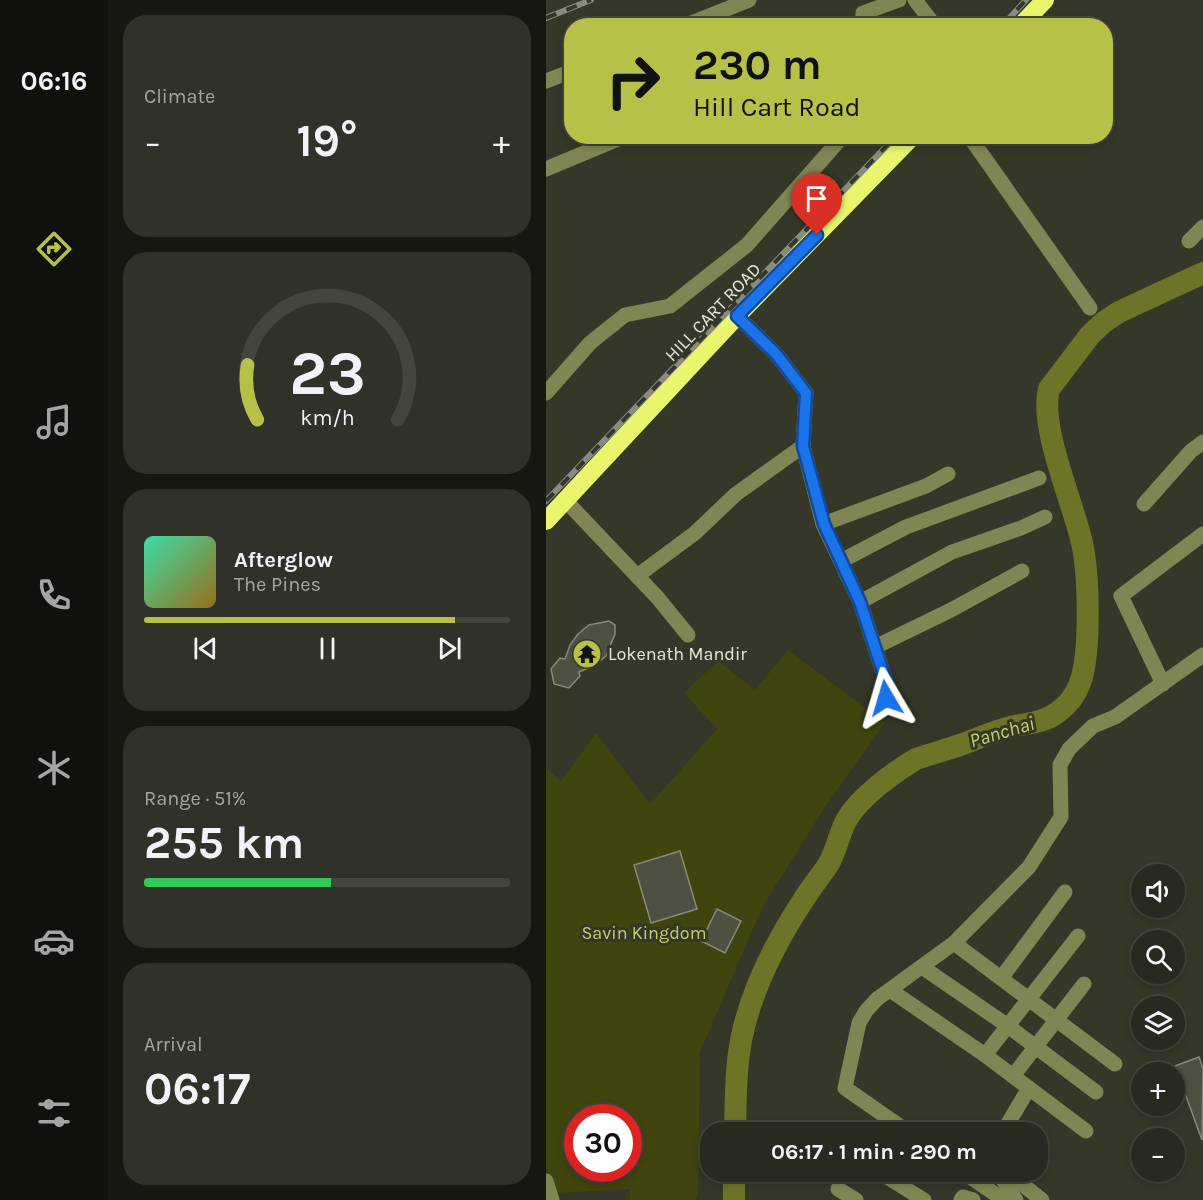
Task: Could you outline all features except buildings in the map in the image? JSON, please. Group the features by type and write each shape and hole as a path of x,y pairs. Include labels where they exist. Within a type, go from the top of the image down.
{"highway":[{"path":"1028,18 1045,0"},
{"name":"HILL CART ROAD","path":"546,521 737,316 905,144"}],"street":[{"path":"704,18 749,0"},
{"path":"863,18 863,13 881,3 899,0"},
{"path":"915,0 929,18"},
{"path":"546,81 564,74"},
{"path":"546,169 606,144"},
{"path":"546,393 590,343 625,315 670,306 747,245 836,144"},
{"path":"975,144 1090,308"},
{"path":"1189,241 1203,227"},
{"path":"737,316 777,355 806,393 803,446 824,524 860,602 888,687 886,698 877,713"},
{"path":"1144,504 1191,451 1203,442"},
{"path":"637,576 695,533 736,494 803,446"},
{"path":"824,524 926,486 948,474"},
{"path":"841,561 906,527 1039,478"},
{"path":"566,500 688,635"},
{"path":"860,602 952,552 1045,517"},
{"path":"1163,684 1121,596 1203,534"},
{"path":"875,648 1022,571"},
{"path":"894,1122 845,1088 859,1023 866,1011 890,990 954,943 1029,867 1061,817 1060,765 1069,749 1093,726 1115,717 1203,655"},
{"path":"1002,977 1065,892"},
{"path":"986,1055 1078,936"},
{"path":"954,943 1115,1064"},
{"path":"922,967 1008,1026 1096,1092"},
{"path":"1013,1076 1084,984"},
{"path":"890,990 986,1055 1086,1131"},
{"path":"1009,1122 1029,1088"},
{"path":"546,1181 552,1200"},
{"path":"895,1182 924,1200"},
{"path":"978,1182 1004,1200"},
{"path":"1004,1182 1016,1200"},
{"path":"1020,1182 1042,1200"},
{"path":"838,1189 856,1200"},
{"path":"962,1200 963,1197 973,1200"}],"green space":[{"name":"Savin Kingdom","path":"788,650 885,723 825,807 763,906 700,1052 698,1195 696,1200 630,1200 630,1189 556,1193 551,1189 546,1170 546,768 561,781 596,733 650,804 717,729 684,693 718,661 755,690"}],"waterway":[{"name":"Panchai","path":"735,1122 739,1053 754,994 786,929 831,859 844,824 853,810 878,785 916,759 1005,729 1047,718 1065,706 1076,691 1084,670 1086,653 1088,614 1086,574 1078,526 1053,444 1047,405 1049,389 1090,335 1104,322 1119,312 1203,273"},
{"name":"Panchai","path":"734,1182 734,1200"}],"railway":[{"path":"546,18 591,0"},
{"path":"1009,18 1026,0"},
{"path":"546,501 888,144"}],"place":[{"name":"Lokenath Mandir","path":"587,654"}],"route":[{"path":"817,235 737,316 777,355 806,393 803,446 824,524 860,602 888,687 886,698"}]}
